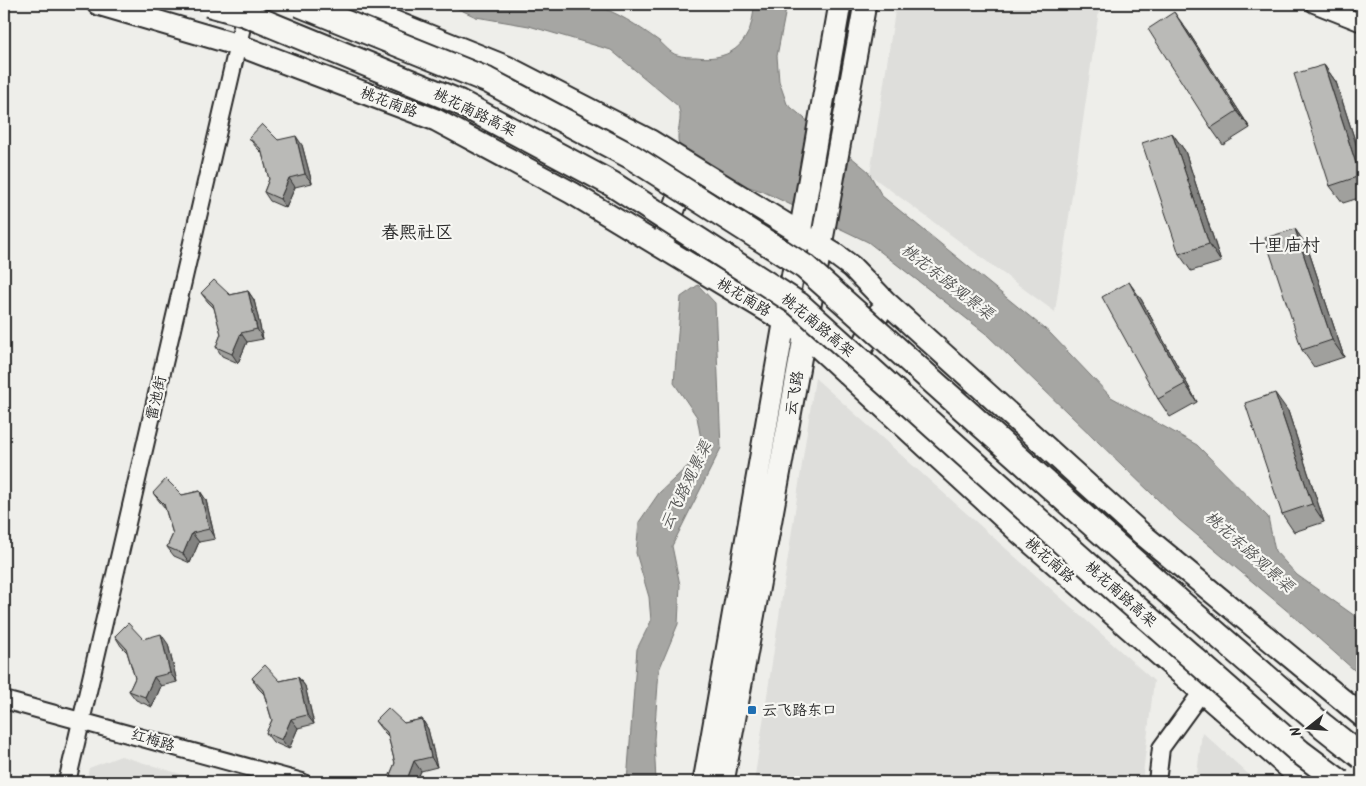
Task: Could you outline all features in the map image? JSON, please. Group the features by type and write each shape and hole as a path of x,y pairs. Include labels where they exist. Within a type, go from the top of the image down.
{"highway":[{"name":"桃花南路高架","path":"208,4 245,14 459,102 612,184 798,304 1117,591 1300,752 1340,782"},
{"name":"桃花南路高架","path":"299,4 487,80 632,157 805,267 1167,591 1323,726 1362,757"}],"main road":[{"name":"桃花南路","path":"98,4 238,45 436,120 572,194 784,321 805,335 1021,534 1305,782"},
{"path":"350,4 507,67 649,140 822,240 885,301 1142,534 1362,716"},
{"name":"云飞路","path":"704,782 840,4"},
{"name":"云飞路","path":"723,782 865,4"},
{"path":"661,247 690,165"},
{"path":"849,376 885,301"}],"street":[{"path":"1314,4 1362,23"},
{"name":"雷池街","path":"67,782 245,14"},
{"path":"1157,782 1160,748 1201,692"},
{"name":"红梅路","path":"4,700 81,719 302,782"}],"shaded area":[{"path":"896,4 1100,4 1055,312 870,175"},
{"path":"815,378 1154,681 1142,782 754,782"},
{"path":"1202,732 1257,782 1196,782"},
{"path":"121,756 207,782 86,782 89,768"}],"water":[{"name":"桃花东路观景渠","path":"448,4 591,4 609,11 643,30 674,54 684,57 709,58 731,52 739,46 750,28 754,4 787,4 777,56 779,81 787,104 868,171 882,196 1050,333 1111,397 1197,445 1268,517 1275,551 1297,575 1362,621 1362,677 1291,614 1179,520 985,333 868,242 762,191 739,184 679,145 680,111 678,106 611,50 529,26 476,17"},
{"name":"云飞路观景渠","path":"698,285 715,303 721,448 672,546 680,585 678,624 659,670 654,739 656,782 627,782 637,649 651,621 649,597 636,553 639,522 659,493 690,464 701,439 697,417 674,383 681,297"}],"building":[{"path":"1174,12 1237,111 1211,128 1148,29"},
{"path":"1324,65 1360,176 1330,186 1294,74"},
{"path":"262,124 278,140 296,136 305,174 289,178 280,199 264,192 269,179 261,149 249,138"},
{"path":"1172,133 1209,244 1179,254 1142,143"},
{"path":"1295,229 1332,340 1302,350 1265,238"},
{"path":"214,280 230,295 248,291 257,329 241,333 232,354 216,347 221,334 213,304 201,293"},
{"path":"1129,282 1185,384 1158,399 1102,297"},
{"path":"1275,393 1312,504 1282,514 1245,403"},
{"path":"166,479 182,495 200,491 209,529 192,533 183,554 167,547 173,534 164,504 153,493"},
{"path":"128,623 143,639 161,634 170,673 154,677 145,697 129,691 135,678 126,648 115,636"},
{"path":"265,665 280,681 298,677 307,715 291,719 282,740 266,733 272,720 263,690 252,678"},
{"path":"388,708 404,723 422,719 431,757 414,761 406,782 390,775 395,763 387,732 375,721"}],"place":[{"name":"云飞路东口","path":"752,710"}],"district":[{"name":"春熙社区","path":"417,232"},
{"name":"十里庙村","path":"1284,245"}]}
